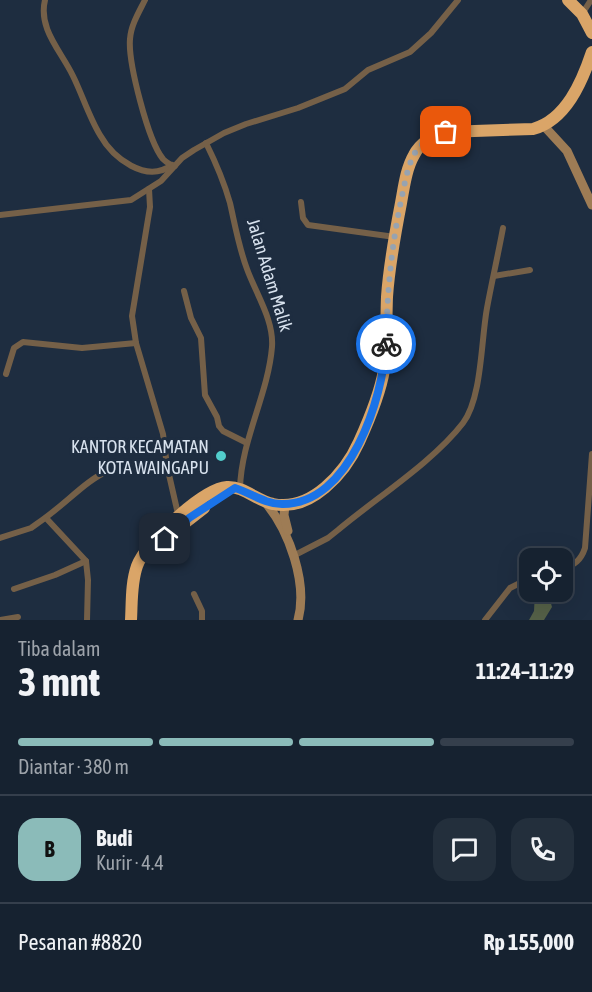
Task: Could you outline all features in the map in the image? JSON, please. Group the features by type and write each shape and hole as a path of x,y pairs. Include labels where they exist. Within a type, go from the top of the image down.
{"highway":[{"path":"568,0 582,14 592,33"},
{"path":"134,620 134,578 138,563 150,545 178,514 222,488 238,489 273,504 285,505 302,501 332,483 349,462 376,399 383,372 388,281 395,237 414,155 426,141 438,133 533,129 544,126 554,120 565,108 592,52"},
{"path":"134,620 143,567 150,554 189,518 238,489"}],"main road":[{"path":"544,126 567,151 592,205"},
{"path":"264,501 280,524 296,555 300,598 298,620"},
{"path":"285,505 286,524 303,581 305,612 303,620"}],"street":[{"path":"45,0 44,24 66,62 102,138 111,150 136,168 154,172 174,166"},
{"path":"145,0 132,30 130,46 143,114 161,155 164,160 174,166"},
{"path":"0,215 131,200 161,181 182,158 206,143 237,127 298,108 345,89 368,70 410,52 431,33 458,0"},
{"path":"582,14 591,0"},
{"name":"Jalan Adam Malik","path":"206,143 221,176 247,268 272,331 270,361 238,489"},
{"path":"149,189 150,207 132,316 136,343 164,434 167,466 178,514"},
{"path":"301,202 303,218 308,225 395,237"},
{"path":"296,555 338,530 414,470 464,423 477,382 487,307 503,228"},
{"path":"494,276 530,270"},
{"path":"184,291 191,318 201,338 205,395 217,417 219,426 231,436 248,443"},
{"path":"6,374 14,348 23,342 82,348 136,343"},
{"path":"573,565 583,556 586,540 592,454"},
{"path":"0,538 31,528 86,484 108,470 129,465 167,466"},
{"path":"46,518 86,561 87,620"},
{"path":"14,589 55,575 86,561"},
{"path":"485,620 510,588 519,584"},
{"path":"194,594 202,611 202,620"},
{"path":"0,620 18,617"}],"green space":[{"path":"534,602 551,602 552,607 544,620 529,620 534,611"}],"way so far":[{"path":"386,344 388,281 405,180 419,148 438,133 446,132"}],"place":[{"name":"KANTOR KECAMATAN KOTA WAINGAPU","path":"221,456"}],"route":[{"path":"165,539 189,518 235,488 264,501 285,505 302,501 332,483 349,462 376,399 381,384 386,344"}]}
